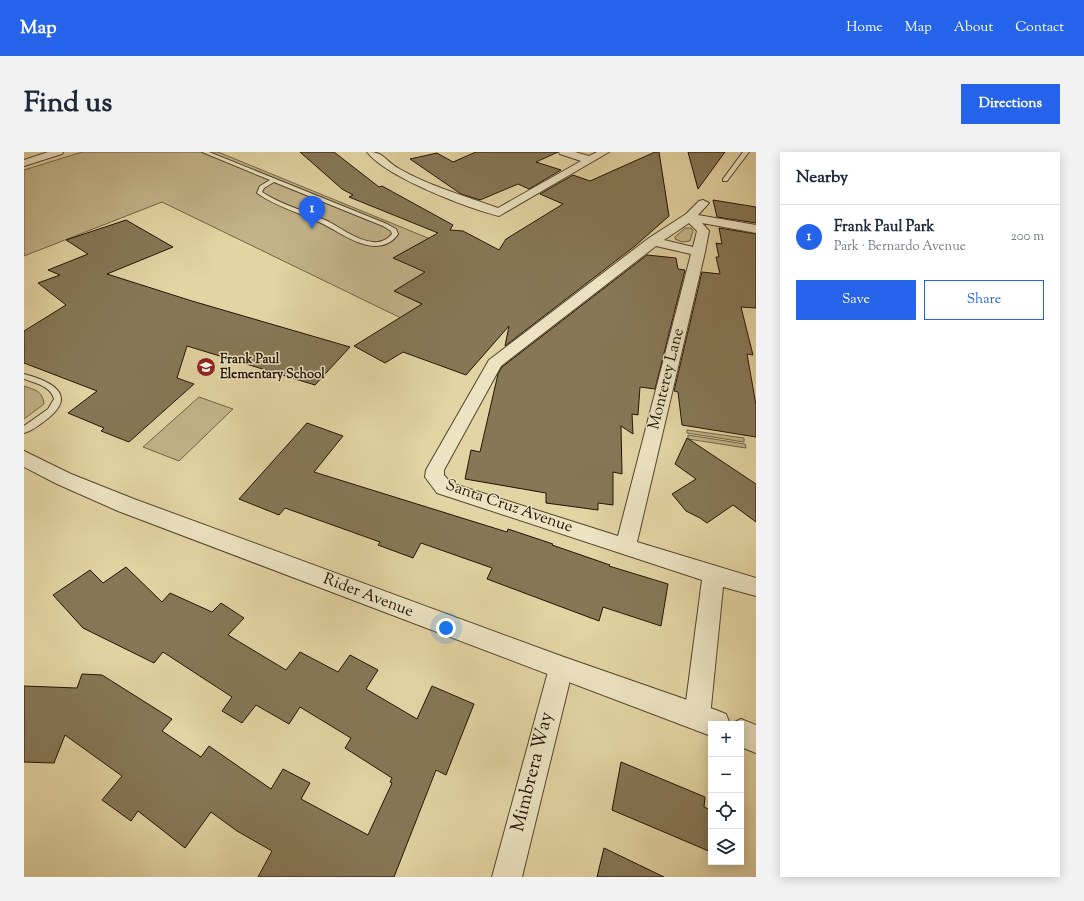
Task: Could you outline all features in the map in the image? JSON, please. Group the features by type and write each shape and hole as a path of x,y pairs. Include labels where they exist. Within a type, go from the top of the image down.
{"street":[{"path":"372,152 394,170 433,188 499,212 604,152"},
{"path":"564,152 590,160"},
{"path":"24,163 51,153"},
{"path":"690,218 703,203"},
{"path":"690,218 756,229"},
{"name":"Santa Cruz Avenue","path":"690,218 674,226 653,241 495,363 435,470 434,477 444,488 713,575 756,587"},
{"name":"Monterey Lane","path":"626,546 699,252 703,231 690,218"},
{"path":"653,241 699,252"},
{"name":"Rider Avenue","path":"24,458 64,479 126,505 561,668 707,720"},
{"path":"707,720 713,575"},
{"name":"Mimbrera Way","path":"507,877 561,668"},
{"path":"744,734 756,739"}],"lane":[{"path":"205,152 385,225 394,230 395,234 389,240 375,244 360,240 324,222 270,199 259,192 262,186 274,180"},
{"path":"725,180 746,152"},
{"path":"24,376 51,387 58,394 59,398 56,406 24,430"}],"shaded area":[{"path":"82,152 218,152 523,277 438,336 162,202 24,256 24,170"},
{"path":"685,228 691,228 693,231 690,241 682,242 675,239 675,237"},
{"path":"24,386 38,392 42,396 44,404 24,419"},
{"path":"199,397 233,409 179,461 143,447"},
{"path":"687,430 744,438 744,442 687,433"},
{"path":"688,435 745,444 746,448 688,439"}],"building":[{"path":"300,152 334,152 379,187 382,186 453,225 450,230 463,231 499,250 506,239 563,204 540,194 573,175 590,181 655,152 659,152 669,216 635,246 505,346 509,326 466,375 403,352 385,363 354,346 422,304 394,291 425,272 393,258 438,233 349,197 353,195 342,189"},
{"path":"476,152 558,152 536,162 561,170 529,189 518,184 480,200 461,194 410,159 437,153 453,162"},
{"path":"688,152 725,152 698,189"},
{"path":"713,200 756,207 756,223 717,217"},
{"path":"126,220 173,247 107,274 192,301 350,347 315,385 187,346 177,378 194,384 129,442 101,431 104,428 68,413 97,391 24,363 24,331 66,305 38,283 60,275 48,270 88,254 66,240"},
{"path":"719,228 756,234 756,308 741,307 753,355 747,354 756,405 756,437 682,425 678,392 674,391 702,272 720,274 716,257 719,257 716,243 722,244"},
{"path":"647,255 676,258 678,269 685,270 655,389 640,387 638,415 632,414 633,434 621,426 622,474 613,472 613,505 598,503 598,510 546,503 546,493 465,479 471,450 480,452 498,374 502,367"},
{"path":"307,423 343,436 314,472 507,532 508,529 610,565 609,566 668,584 661,626 603,607 599,621 487,579 492,568 421,543 413,558 378,545 380,542 285,508 279,515 239,499"},
{"path":"687,438 756,484 756,522 733,505 707,523 686,511 672,494 696,479 675,464"},
{"path":"126,567 162,602 170,593 212,612 221,603 244,618 228,635 286,670 300,652 338,672 350,655 378,670 366,689 417,719 432,686 474,704 446,775 436,770 394,877 258,877 272,851 237,831 211,812 185,848 138,811 131,821 102,800 122,776 65,735 54,763 24,762 24,686 77,688 82,674 102,675 172,719 162,731 201,757 209,746 271,789 283,769 310,783 301,799 368,835 392,783 390,782 392,778 345,748 351,738 300,707 289,724 256,705 242,723 222,711 232,697 163,652 154,663 83,628 53,595 90,570 103,583"},
{"path":"621,762 705,797 704,807 708,809 708,851 612,810"},
{"path":"604,848 664,877 597,877"}],"place":[{"name":"Frank Paul Park","path":"312,229"},
{"name":"Frank Paul Elementary School","path":"206,367"}]}
